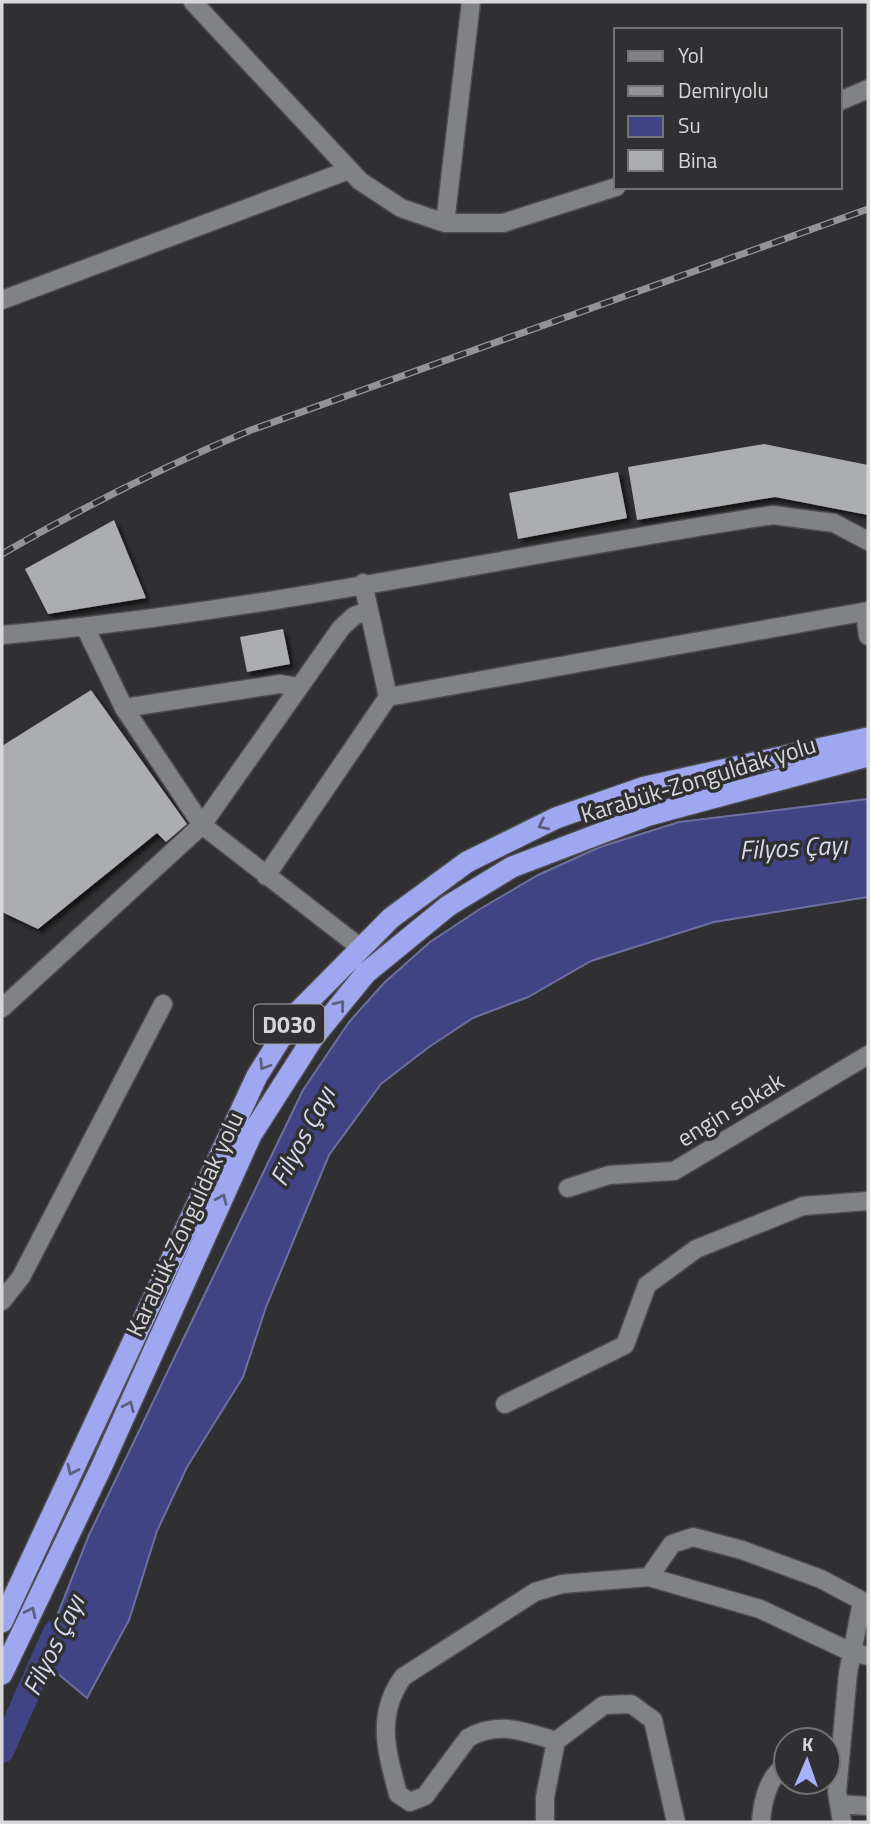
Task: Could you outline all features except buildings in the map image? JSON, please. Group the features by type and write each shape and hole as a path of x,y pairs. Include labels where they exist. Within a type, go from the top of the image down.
{"highway":[{"name":"Karabük-Zonguldak yolu","path":"2,1622 257,1076 296,1014 391,918 467,862 556,818 645,787 868,737"},
{"name":"Karabük-Zonguldak yolu","path":"2,1674 101,1468 251,1135 313,1038 366,973 448,906 512,867 649,816 868,756"}],"street":[{"path":"193,2 349,170 386,200 415,214 445,223 503,223 614,188"},
{"path":"445,223 471,2"},
{"path":"842,100 868,89"},
{"path":"2,300 349,170"},
{"path":"2,635 85,627 773,515 834,523 868,541"},
{"path":"363,583 388,696"},
{"path":"2,1008 202,825 341,628 354,616 369,610"},
{"path":"266,876 388,696 867,611 868,636"},
{"path":"85,627 124,708 202,825 361,948"},
{"path":"124,708 280,684 299,687"},
{"path":"2,1301 21,1277 163,1004"},
{"name":"engin sokak","path":"568,1188 609,1175 674,1171 868,1055"},
{"path":"505,1404 625,1345 647,1285 696,1249 803,1206 868,1201"},
{"path":"649,1577 672,1544 693,1537 742,1550 821,1578 865,1603 860,1654 842,1734"},
{"path":"556,1741 507,1728 475,1734 468,1738 425,1796 410,1802 398,1794 385,1741 385,1715 393,1693 403,1677 521,1599 562,1584 649,1577 760,1609 860,1654"},
{"path":"545,1822 545,1797 556,1741 604,1705 631,1704 653,1720 676,1822"},
{"path":"761,1822 762,1810 772,1781"},
{"path":"838,1796 842,1822"},
{"path":"839,1804 868,1806"}],"water":[{"path":"868,799 868,897 714,922 591,961 528,997 473,1018 381,1084 329,1155 266,1307 243,1377 187,1467 157,1531 129,1620 87,1698 40,1659 89,1535 303,1090 349,1022 384,983 430,942 480,909 538,875 600,847 679,822"}],"waterway":[{"name":"Filyos Çayı","path":"2,1751 55,1632"}],"railway":[{"path":"2,554 125,488 251,430 868,209"}]}
